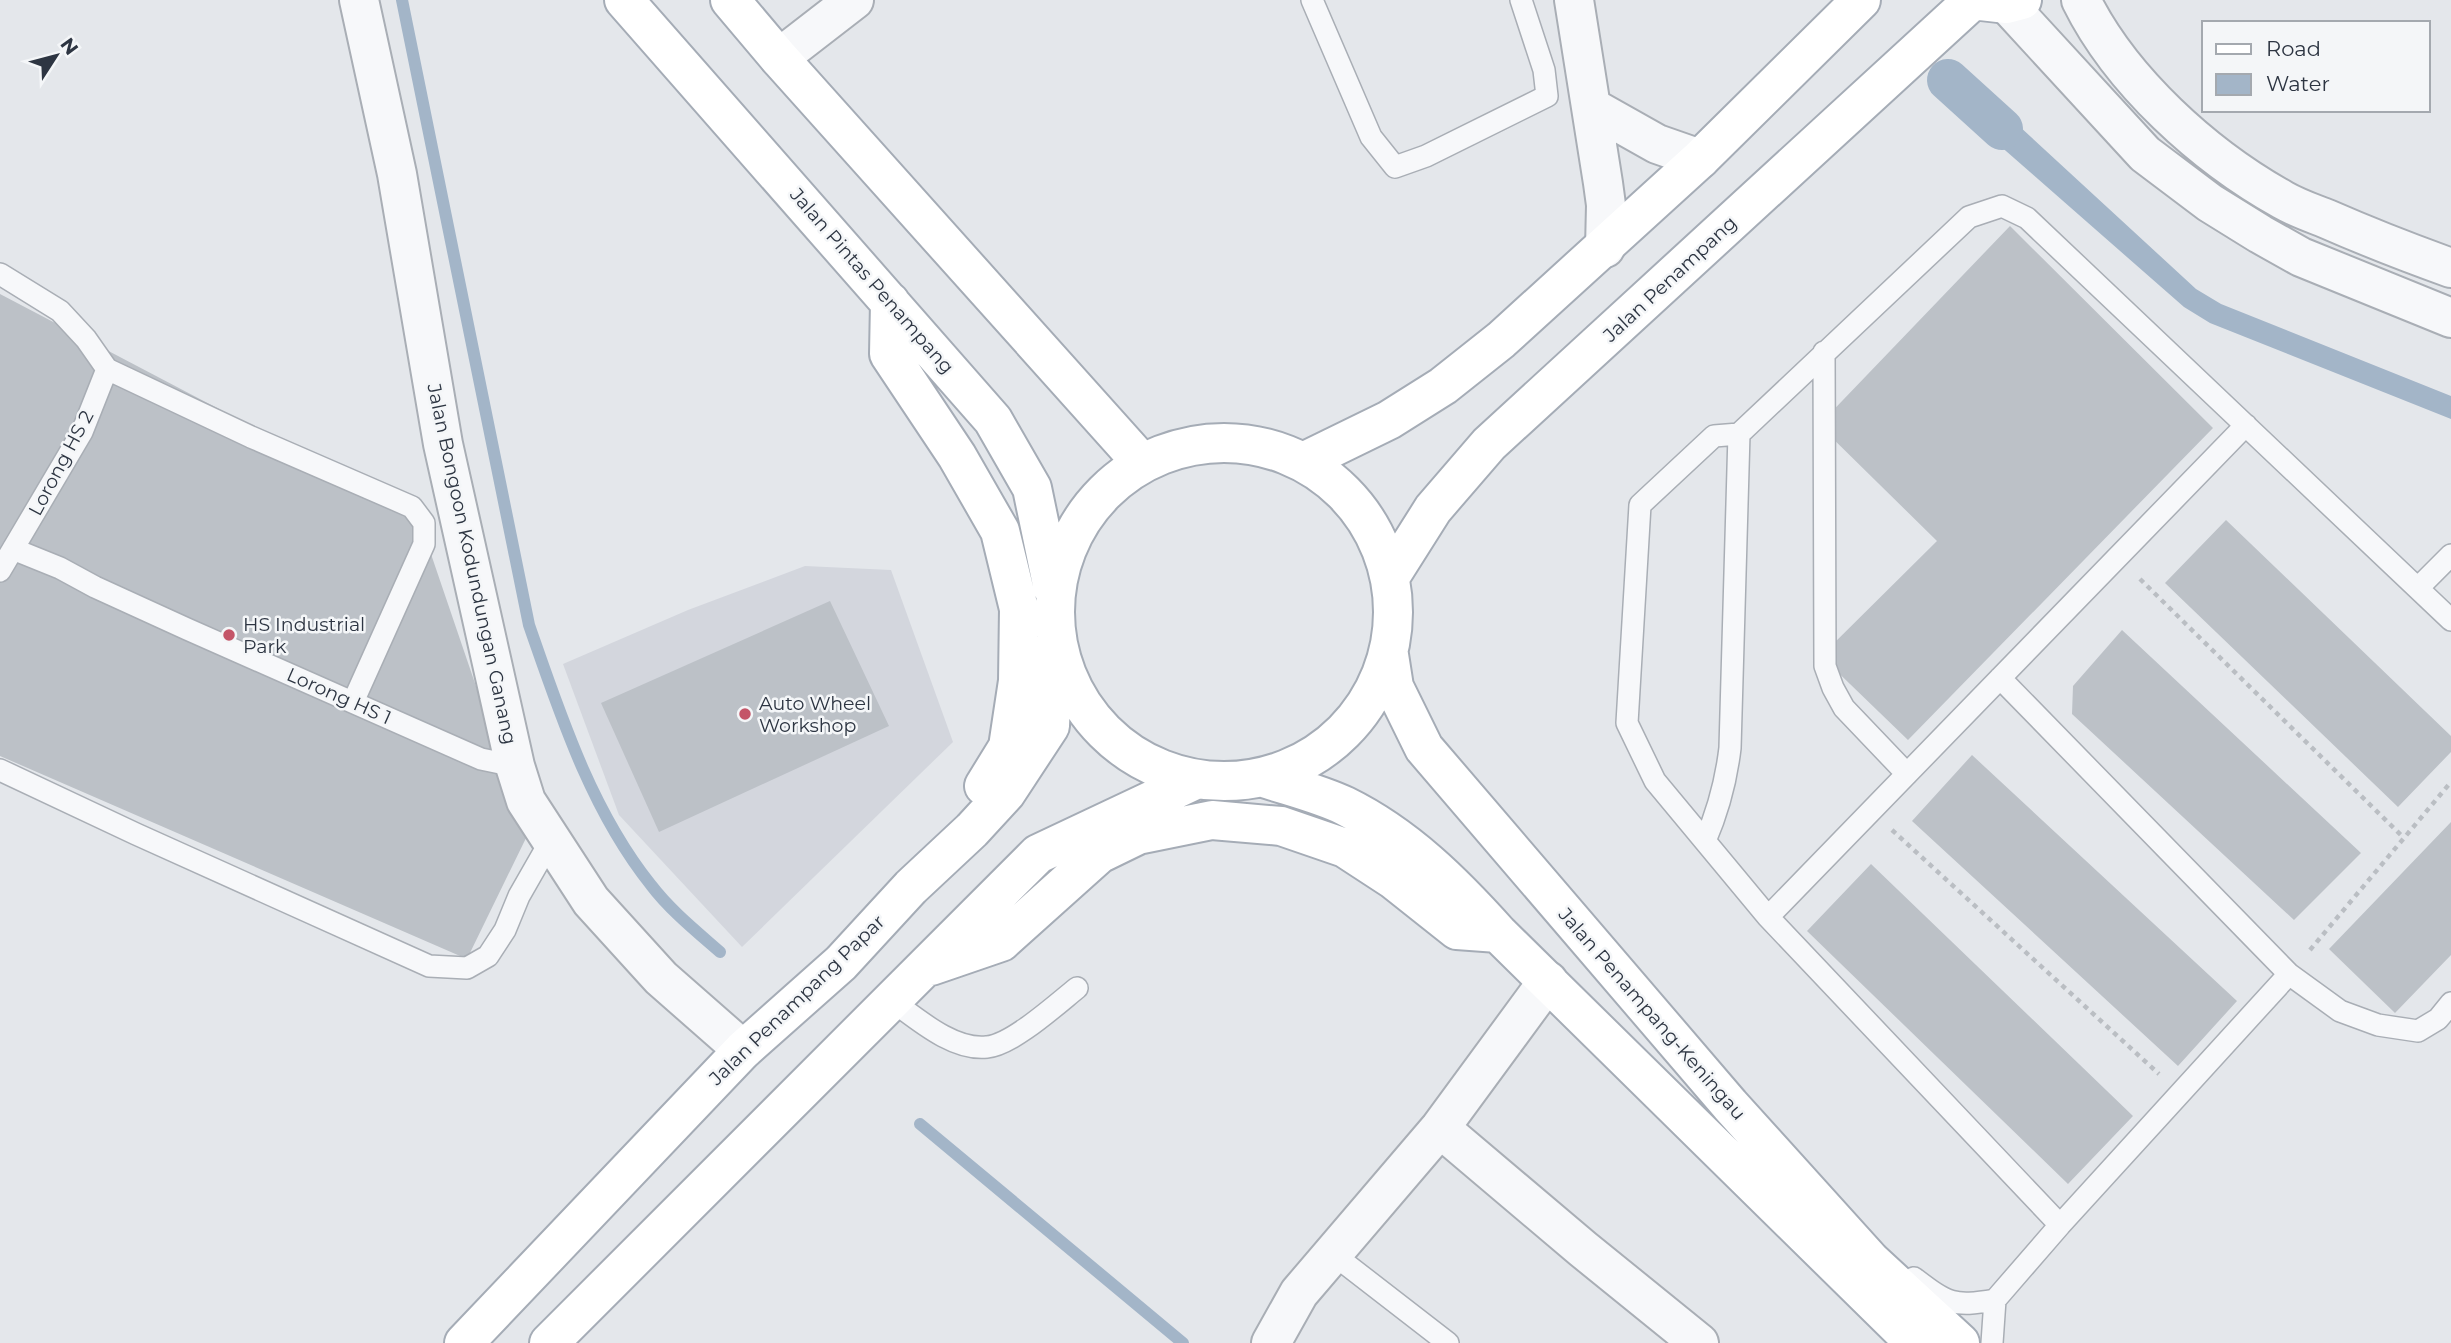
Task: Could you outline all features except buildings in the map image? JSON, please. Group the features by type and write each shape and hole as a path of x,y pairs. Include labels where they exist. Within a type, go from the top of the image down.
{"main road":[{"name":"Jalan Pintas Penampang","path":"624,0 993,420 1032,488 1055,610"},
{"path":"730,0 1142,463"},
{"path":"1303,462 1389,421 1443,386 1501,341 1700,159 1861,0"},
{"name":"Jalan Penampang","path":"1390,577 1433,509 1489,444 1994,1"},
{"path":"890,302 889,354 957,456 1000,531 1019,609 1018,681 1008,747 976,799 911,887"},
{"path":"1195,444 1250,444 1303,462 1343,492 1373,531 1390,577 1393,616 1388,655 1371,697 1343,734 1306,761 1264,778 1230,782 1195,780 1142,761 1098,725 1067,677 1055,610 1068,544 1098,498 1142,463 1195,444"},
{"name":"Jalan Penampang Papar","path":"464,1343 743,1050 841,962 911,887 972,830 1006,793 1049,726 1055,610"},
{"name":"Jalan Penampang-Keningau","path":"1388,655 1394,687 1424,748 1730,1105 1871,1261 1959,1343"},
{"name":"Jalan Penampang-Keningau","path":"1264,778 1344,806 1393,833 1459,890 1498,933 1915,1343"},
{"path":"549,1343 1038,854 1195,780"},
{"path":"923,970 1001,942 1099,854 1138,835 1212,820 1281,826 1345,848 1394,880 1457,930 1498,933"}],"street":[{"name":"Jalan Bongoon Kodundungan Ganang","path":"359,0 397,174 443,444 515,766 526,801 591,901 661,978 743,1050"},
{"path":"779,58 854,0"},
{"path":"1574,0 1606,205 1605,248"},
{"path":"2081,0 2091,20 2137,84 2221,161 2284,201 2389,247 2451,268"},
{"path":"1994,1 2145,154 2210,202 2301,257 2451,318"},
{"path":"1591,98 1657,144 1700,159"},
{"path":"1271,1343 1299,1293 1440,1128 1548,981"},
{"path":"1440,1128 1699,1343"}],"lane":[{"path":"1312,0 1371,137 1395,167 1426,156 1547,96 1591,98"},
{"path":"1521,0 1544,70 1547,96"},
{"path":"2060,1225 1768,917 1656,781 1627,723 1640,505 1714,436 1739,434 1969,217 2002,206 2027,218 2451,620"},
{"path":"0,274 60,311 86,339 107,369 251,437 412,507 424,523 424,544 353,702"},
{"path":"1824,352 1825,666 1844,708 1907,774"},
{"name":"Lorong HS 2","path":"0,571 82,432 107,369"},
{"path":"1768,917 2246,425"},
{"path":"1705,841 1727,779 1730,748 1739,434"},
{"name":"Lorong HS 1","path":"13,549 481,758 515,766"},
{"path":"2418,588 2451,555"},
{"path":"2000,678 2289,974 2340,1011 2378,1026 2418,1031 2438,1019 2451,1003"},
{"path":"0,770 148,840 429,966 467,968 488,956 505,930 519,896 551,840"},
{"path":"1992,1343 1995,1300 2289,974"},
{"path":"891,1000 931,1030 964,1045 988,1048 1019,1033 1077,988"},
{"path":"1852,1240 1937,1295 1962,1306 1995,1300"},
{"path":"1333,1254 1448,1343"}],"path":[{"path":"2117,557 2404,838"},
{"path":"2289,974 2451,782"},
{"path":"1870,811 2181,1094"}],"shaded area":[{"path":"805,566 891,570 953,742 742,947 619,815 563,664 688,610"}],"water":[{"path":"1968,79 2196,289 2221,304 2451,396 2451,419 2210,323 2184,307 1950,102"}],"waterway":[{"path":"402,0 529,625 565,727 611,825 658,894 720,952"},
{"path":"1948,80 2002,129"},
{"path":"920,1124 1183,1343"}],"place":[{"name":"HS Industrial Park","path":"229,635"},
{"name":"Auto Wheel Workshop","path":"745,714"}]}
